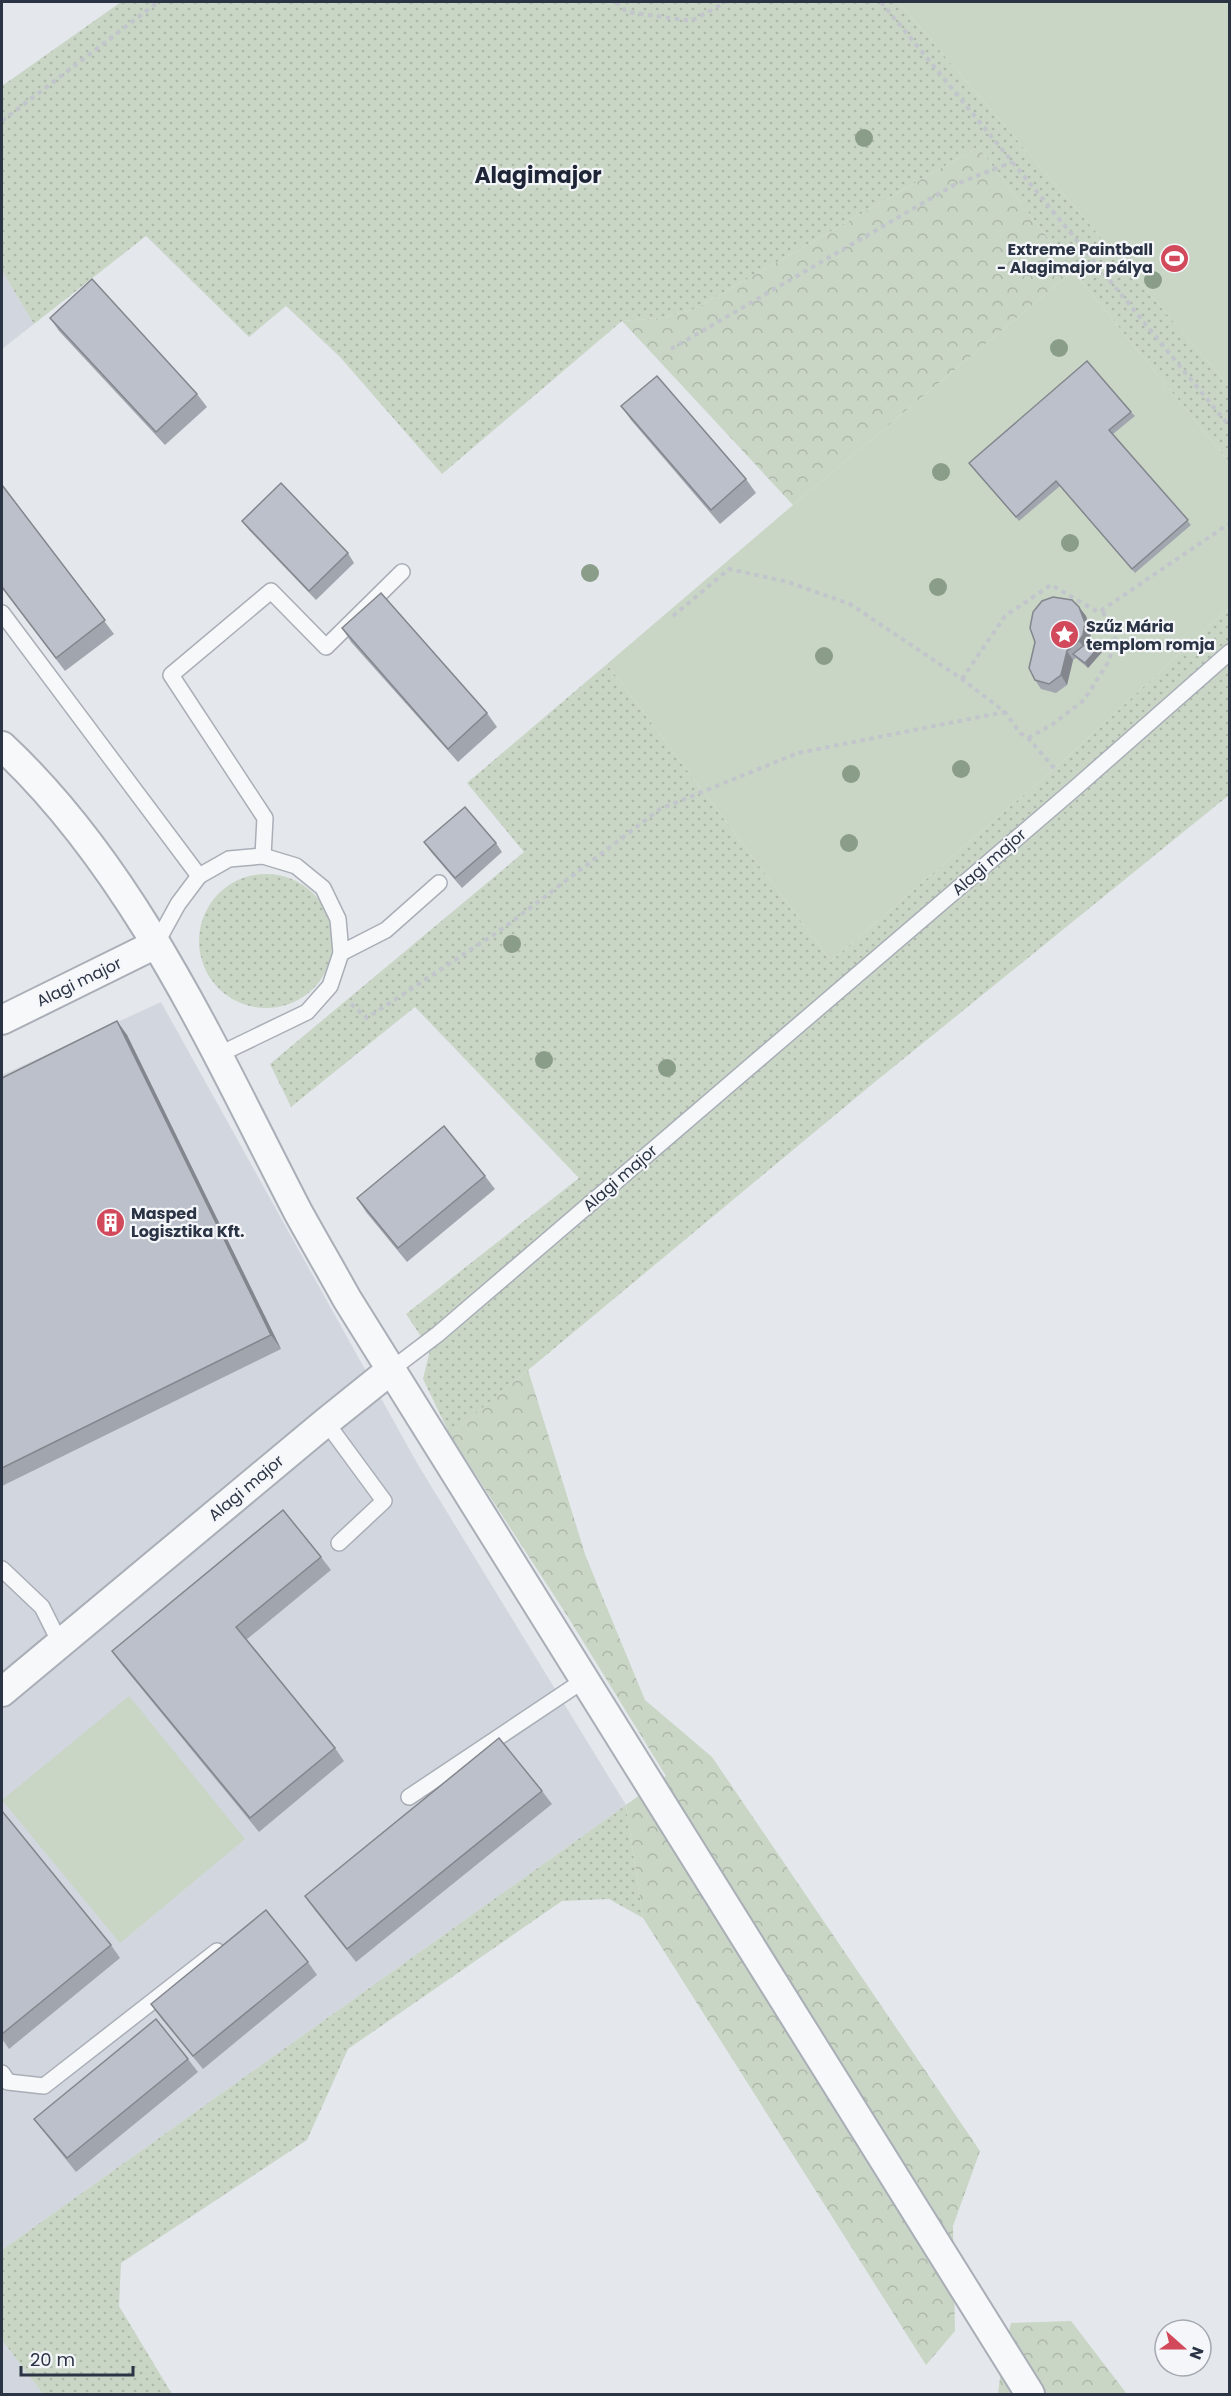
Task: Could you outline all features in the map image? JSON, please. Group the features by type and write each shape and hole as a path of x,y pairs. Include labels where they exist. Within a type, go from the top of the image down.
{"street":[{"path":"2,746 28,771 78,830 156,944 218,1055 300,1214 347,1299 1030,2394"},
{"name":"Alagi major","path":"2,1020 156,944"},
{"name":"Alagi major","path":"2,1692 392,1369"}],"lane":[{"path":"263,856 265,818 171,675 271,591 326,647 402,572"},
{"path":"2,613 199,876"},
{"name":"Alagi major","path":"392,1369 447,1326 1073,790 1230,652"},
{"path":"156,944 178,904 199,876 229,860 263,856 296,866 323,888 338,919 341,953 330,986 307,1012 218,1055"},
{"path":"341,953 386,930 439,883"},
{"path":"326,1422 384,1501 339,1543"},
{"path":"2,1569 42,1607 60,1643"},
{"path":"408,1797 584,1680"},
{"path":"2,2073 8,2082 44,2086 225,1945"}],"path":[{"path":"2,121 158,2"},
{"path":"616,2 627,12 691,21 726,2"},
{"path":"880,2 1230,428"},
{"path":"671,349 954,185 1012,162"},
{"path":"962,679 1005,616 1051,585 1098,612 1230,523"},
{"path":"673,616 729,570 788,582 850,604 962,679 1005,712 1020,733 1028,738 1073,790"},
{"path":"1042,591 1048,600"},
{"path":"1028,738 1054,726 1084,700 1109,661 1115,638 1102,610"},
{"path":"330,986 367,1018 506,927 660,809 798,753 1005,712"}],"shaded area":[{"path":"2,271 34,324 2,349"},
{"path":"161,1002 417,1463 626,1805 2,2250 2,1075"},
{"path":"2,2340 43,2394 2,2394"}],"green space":[{"path":"121,2 898,2 1229,386 1229,462 1073,271 978,147 695,309 662,318 622,321 442,474 340,357 286,306 249,337 146,236 34,324 2,271 2,86"},
{"name":"Extreme Paintball - Alagimajor pálya","path":"898,2 1229,2 1229,386"},
{"path":"978,147 1073,271 793,505 622,321 662,318 695,309"},
{"path":"1073,271 1229,462 1229,608 1064,760 831,961 607,664"},
{"path":"1229,608 1229,795 870,1086 450,1435 423,1379 430,1350 406,1314 579,1178 415,1007 291,1107 270,1064 524,852 467,783 607,664 831,961 1064,760"},
{"path":"266,874 292,879 313,894 328,915 333,941 328,967 313,988 292,1003 266,1008 240,1003 219,988 204,967 199,941 204,915 219,894 240,879"},
{"path":"528,1370 586,1557 645,1700 712,1757 980,2151 953,2226 955,2331 926,2365 643,1918 626,1805 666,1776 568,1617 450,1435"},
{"path":"129,1696 245,1839 120,1943 2,1800"},
{"path":"626,1805 643,1918 609,1899 562,1901 348,2049 307,2140 121,2263 119,2306 172,2394 43,2394 2,2340 2,2250"},
{"path":"1071,2321 1127,2394 998,2394 1002,2361 1011,2323"}],"building":[{"path":"92,279 197,394 156,432 50,318"},
{"path":"1087,361 1131,412 1109,430 1188,520 1132,569 1056,481 1016,517 969,463"},
{"path":"657,376 746,479 711,510 621,406"},
{"path":"281,483 348,553 309,591 242,521"},
{"path":"2,485 105,620 56,658 2,587"},
{"path":"381,593 487,713 448,749 342,628"},
{"path":"1053,597 1072,600 1079,607 1085,623 1083,635 1067,651 1061,675 1049,684 1035,680 1029,668 1035,642 1030,628 1033,612 1042,601"},
{"path":"1087,638 1098,648 1085,663 1073,654 1083,646"},
{"path":"465,807 496,843 455,878 424,842"},
{"name":"Masped Logisztika Kft.","path":"117,1021 271,1335 2,1468 2,1078"},
{"path":"444,1126 485,1176 398,1248 357,1198"},
{"path":"283,1510 321,1557 236,1627 335,1748 250,1818 112,1651"},
{"path":"499,1738 542,1791 347,1949 305,1896"},
{"path":"2,1811 111,1945 2,2034"},
{"path":"266,1910 308,1962 193,2056 151,2004"},
{"path":"156,2019 188,2059 67,2158 34,2119"}],"place":[{"name":"Extreme Paintball - Alagimajor pálya","path":"1174,258"},
{"name":"Szűz Mária templom romja","path":"1065,635"},
{"name":"Masped Logisztika Kft.","path":"110,1222"}],"district":[{"name":"Alagimajor","path":"538,175"}]}
